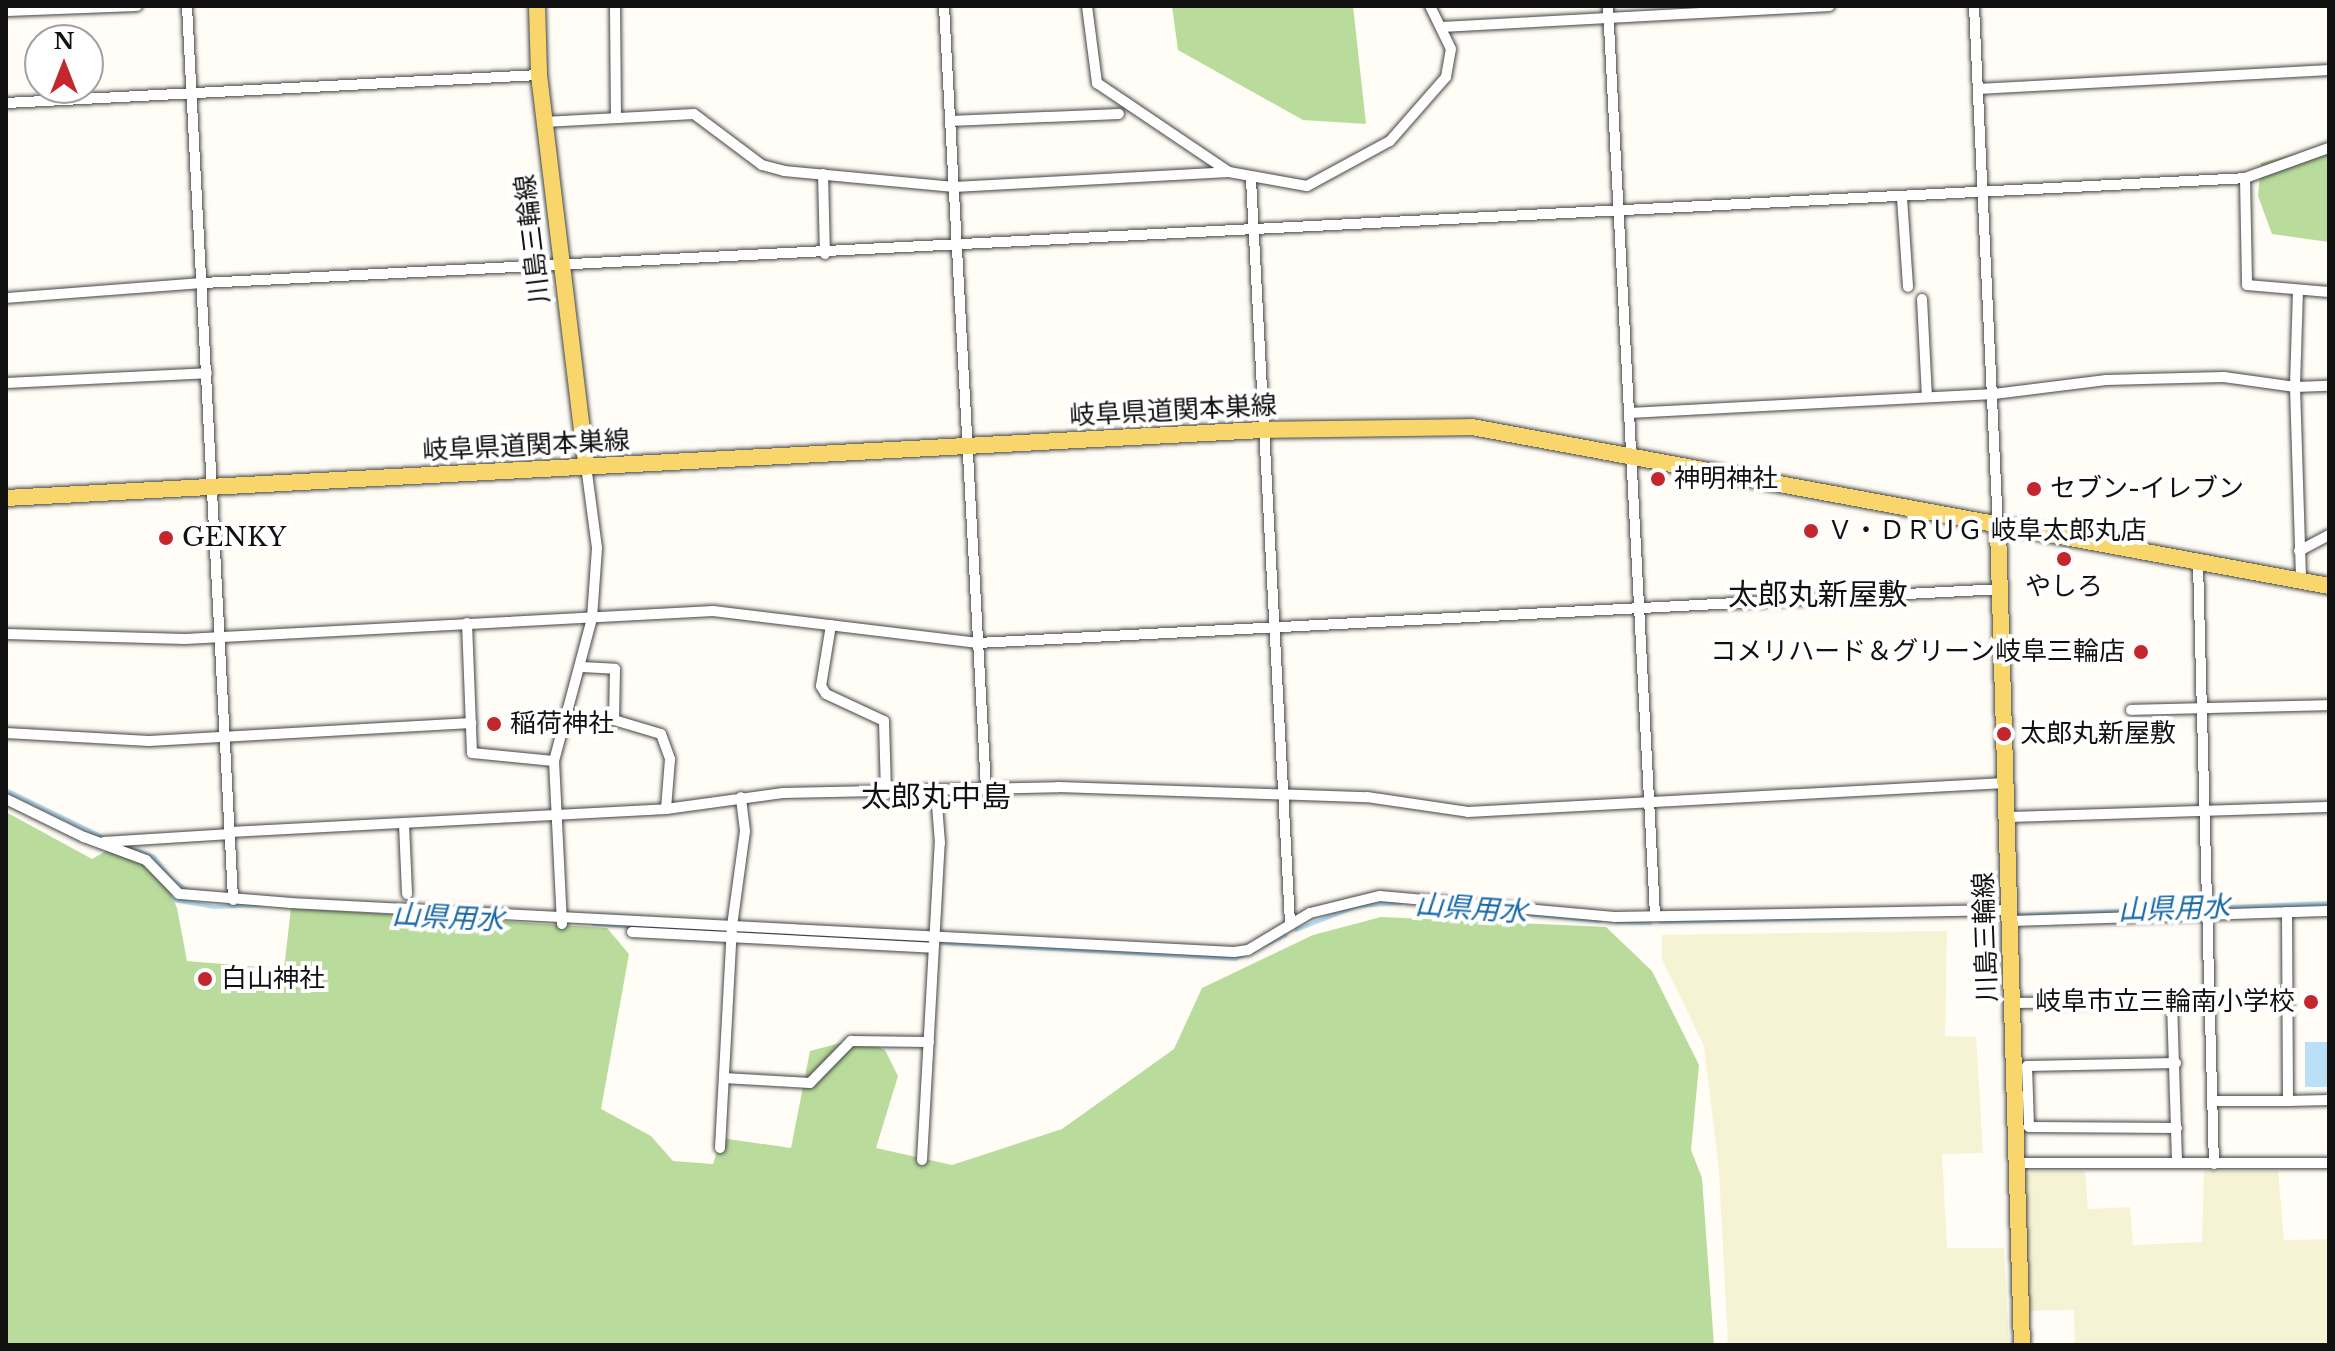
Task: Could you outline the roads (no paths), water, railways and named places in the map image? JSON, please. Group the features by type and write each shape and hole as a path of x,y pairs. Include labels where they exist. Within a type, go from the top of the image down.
{"main road":[{"name":"川島三輪線","path":"537,6 544,122 586,466"},
{"name":"岐阜県道関本巣線","path":"6,498 1263,430 1472,427 1630,453 1998,528 2329,586"},
{"name":"川島三輪線","path":"1998,528 2022,1345"}],"street":[{"path":"6,11 137,6"},
{"path":"187,6 233,900"},
{"path":"615,6 616,116"},
{"path":"944,6 986,790"},
{"path":"1087,6 1097,83 1229,172 1251,179 1319,183 1390,141 1452,62 1442,27 1430,6"},
{"path":"1442,27 1608,12 1829,6"},
{"path":"1974,6 1998,528"},
{"path":"1608,12 1655,916"},
{"path":"1978,89 2329,70"},
{"path":"6,103 539,75"},
{"path":"544,122 694,114 762,165 954,187 1229,172"},
{"path":"950,121 1119,114"},
{"path":"6,298 203,283 825,254 2245,178 2329,148"},
{"path":"823,174 825,254"},
{"path":"2245,178 2247,285 2329,292"},
{"path":"1251,179 1290,924"},
{"path":"1902,198 1908,287"},
{"path":"2298,290 2295,387 2301,582"},
{"path":"1922,299 1927,397"},
{"path":"6,383 207,373"},
{"path":"1629,413 1994,394 2106,380 2212,377 2295,387 2329,386"},
{"path":"562,920 554,761 582,667 592,618 597,548 586,466"},
{"path":"2299,551 2329,535"},
{"path":"2198,563 2214,1164"},
{"path":"6,634 185,639 220,634 713,611 978,643 2000,589"},
{"path":"467,623 472,753 554,761"},
{"path":"831,625 821,686 826,694 884,721 886,794"},
{"path":"582,667 615,669 614,720 661,734 670,759 666,809"},
{"path":"2131,710 2329,705"},
{"path":"6,733 149,741 471,723"},
{"path":"102,843 666,809 741,797 1058,787 1367,797 1468,812 2005,783"},
{"path":"922,1160 940,843 936,792"},
{"path":"720,1148 732,932 745,831 741,797"},
{"path":"6,799 146,860 179,894 732,932 934,942 1234,952 1248,950 1290,924 1362,898 1404,895 1573,914 1655,916 2008,915 2207,909 2329,911"},
{"path":"2007,817 2329,807"},
{"path":"404,824 407,894"},
{"path":"2287,912 2288,1101"},
{"path":"632,932 732,932"},
{"path":"2012,1003 2172,1002 2177,1163"},
{"path":"724,1078 810,1083 851,1041 929,1042"},
{"path":"2176,1063 2027,1066 2029,1127 2177,1128"},
{"path":"2212,1101 2329,1100"},
{"path":"2017,1163 2329,1163"}],"water":[{"path":"2305,1042 2329,1042 2329,1087 2305,1087"}],"waterway":[{"name":"山県用水","path":"6,790 103,837"},
{"name":"山県用水","path":"120,844 154,857 171,879 190,892"},
{"name":"山県用水","path":"174,900 214,907 262,905"},
{"name":"山県用水","path":"1296,930 1358,906 1401,903"},
{"name":"山県用水","path":"2019,915 2329,903"},
{"name":"山県用水","path":"1505,912 1600,921"},
{"name":"山県用水","path":"1972,916 1998,915"},
{"name":"山県用水","path":"1661,922 1879,917"},
{"name":"山県用水","path":"1617,922 1650,923"},
{"name":"山県用水","path":"594,924 637,927"},
{"name":"山県用水","path":"674,929 724,932"},
{"name":"山県用水","path":"740,932 928,942"},
{"name":"山県用水","path":"943,943 1235,959 1286,935"}],"place":[{"name":"神明神社","path":"1658,479"},
{"name":"セブン-イレブン","path":"2034,489"},
{"name":"Ｖ・ＤＲＵＧ 岐阜太郎丸店","path":"1811,531"},
{"name":"GENKY","path":"166,538"},
{"name":"やしろ","path":"2064,559"},
{"name":"コメリハード＆グリーン岐阜三輪店","path":"2141,652"},
{"name":"稲荷神社","path":"494,724"},
{"name":"太郎丸新屋敷","path":"2004,734"},
{"name":"白山神社","path":"205,979"},
{"name":"岐阜市立三輪南小学校","path":"2311,1002"}],"district":[{"name":"太郎丸新屋敷","path":"1818,595"},
{"name":"太郎丸中島","path":"936,797"}]}
